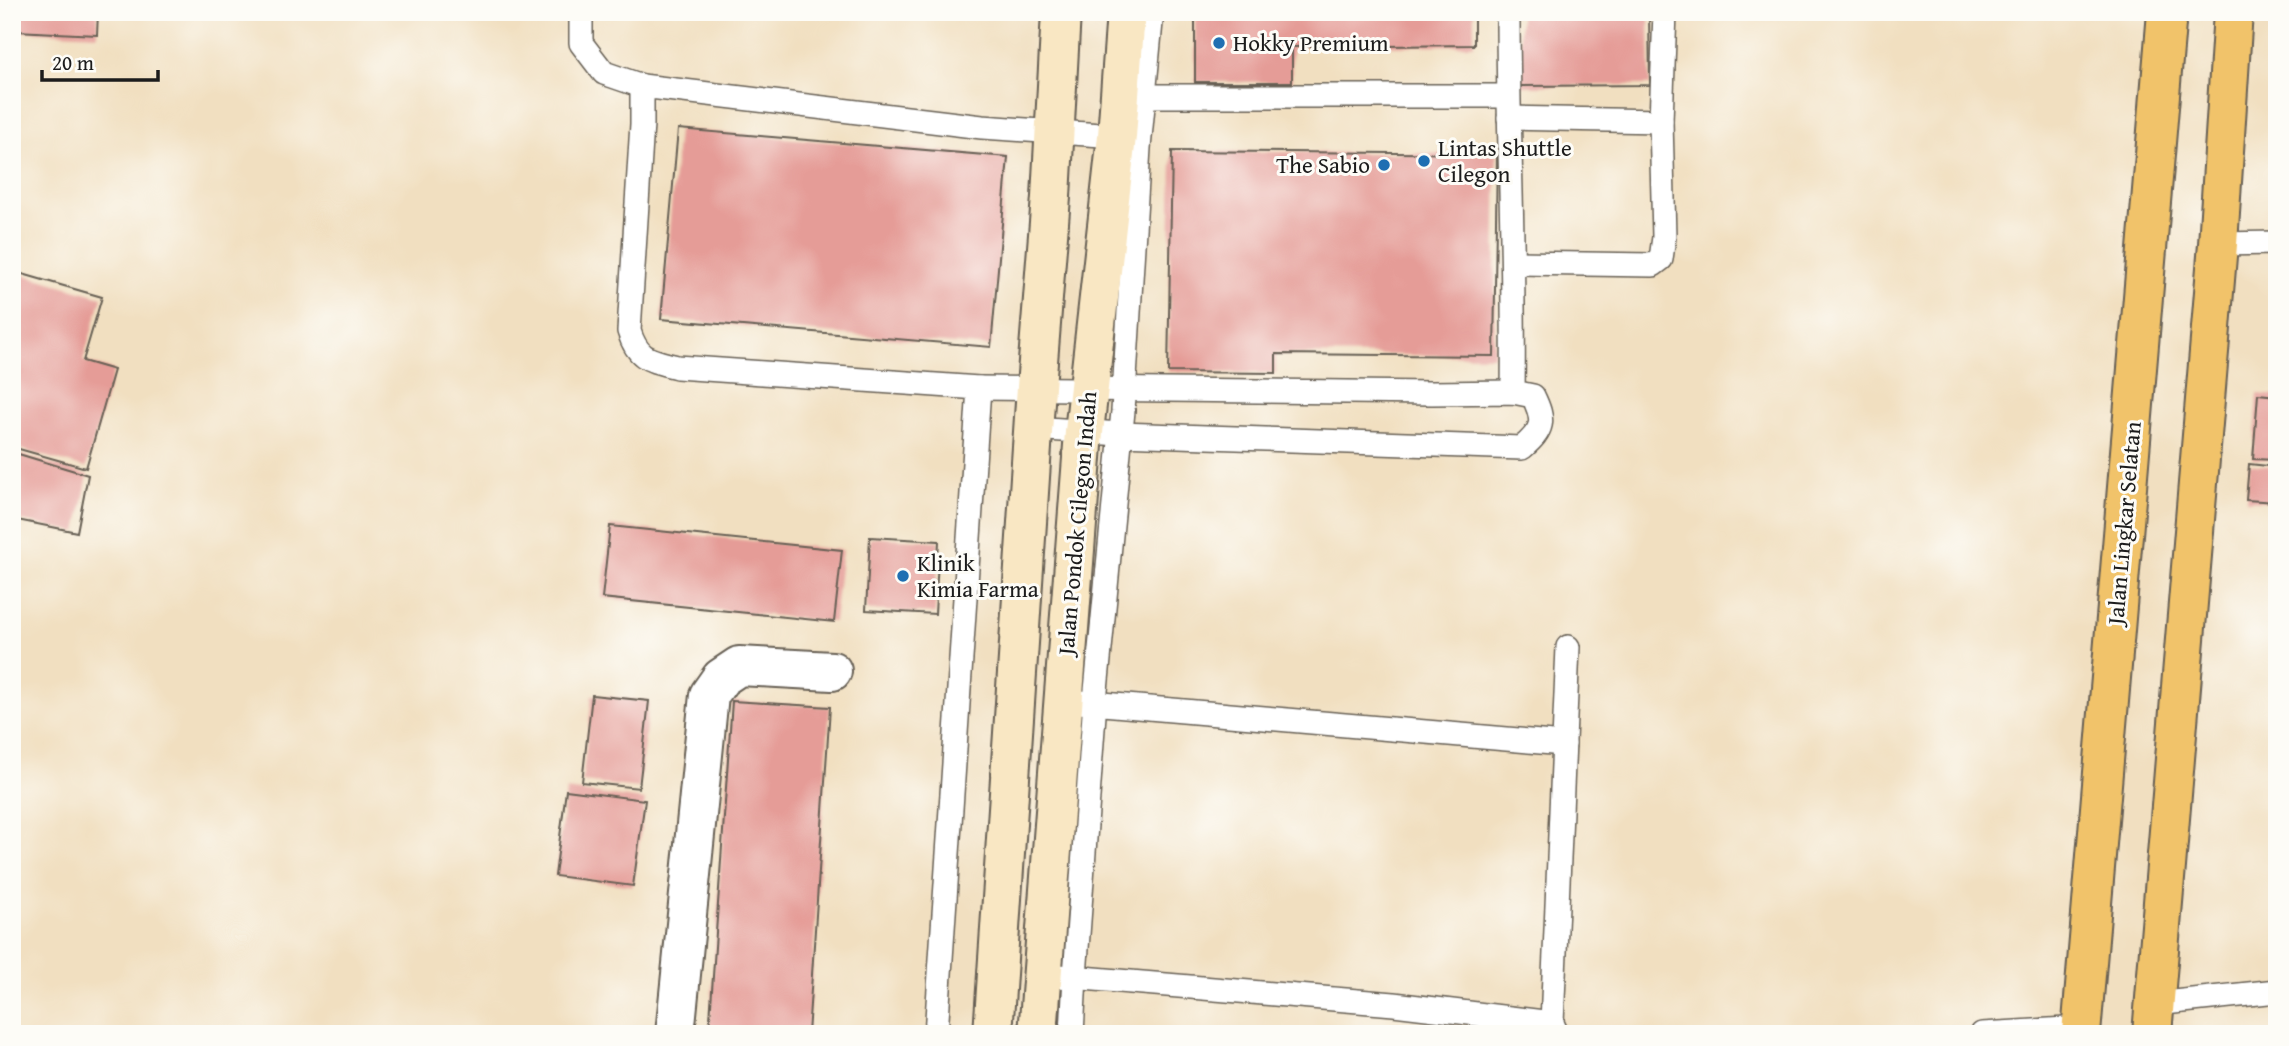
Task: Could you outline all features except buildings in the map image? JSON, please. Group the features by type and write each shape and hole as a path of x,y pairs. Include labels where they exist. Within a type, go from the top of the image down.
{"highway":[{"name":"Jalan Lingkar Selatan","path":"2081,1031 2167,12"},
{"path":"2154,1019 2218,244 2233,12"}],"street":[{"name":"Jalan Pondok Cilegon Indah","path":"993,1034 1061,12"},
{"name":"Jalan Pondok Cilegon Indah","path":"1038,1034 1058,976 1106,390 1117,135 1126,12"},
{"path":"675,1034 709,695 721,678 739,666 832,671"},
{"path":"997,974 1058,976"}],"lane":[{"path":"581,12 581,43 604,73 642,86 982,127 1117,135"},
{"path":"1106,390 1152,12"},
{"path":"1508,12 1513,392"},
{"path":"1513,263 1653,265 1661,259 1664,237 1661,121 1665,12"},
{"path":"642,86 629,331 634,347 647,359 677,367 979,388 1513,392 1533,396 1542,420 1537,435 1522,448 1102,433 1033,428"},
{"path":"1143,96 1509,107 1661,121"},
{"path":"2218,244 2277,243"},
{"path":"936,1034 979,388"},
{"path":"1072,1034 1058,976 1394,1004 1555,1028 1563,744 1569,647"},
{"path":"1079,702 1563,744"},
{"path":"2154,1019 2277,991"},
{"path":"1982,1034 2081,1031"}],"place":[{"name":"Hokky Premium","path":"1219,43"},
{"name":"Lintas Shuttle Cilegon","path":"1424,161"},
{"name":"The Sabio","path":"1384,165"},
{"name":"Klinik Kimia Farma","path":"903,576"}]}
